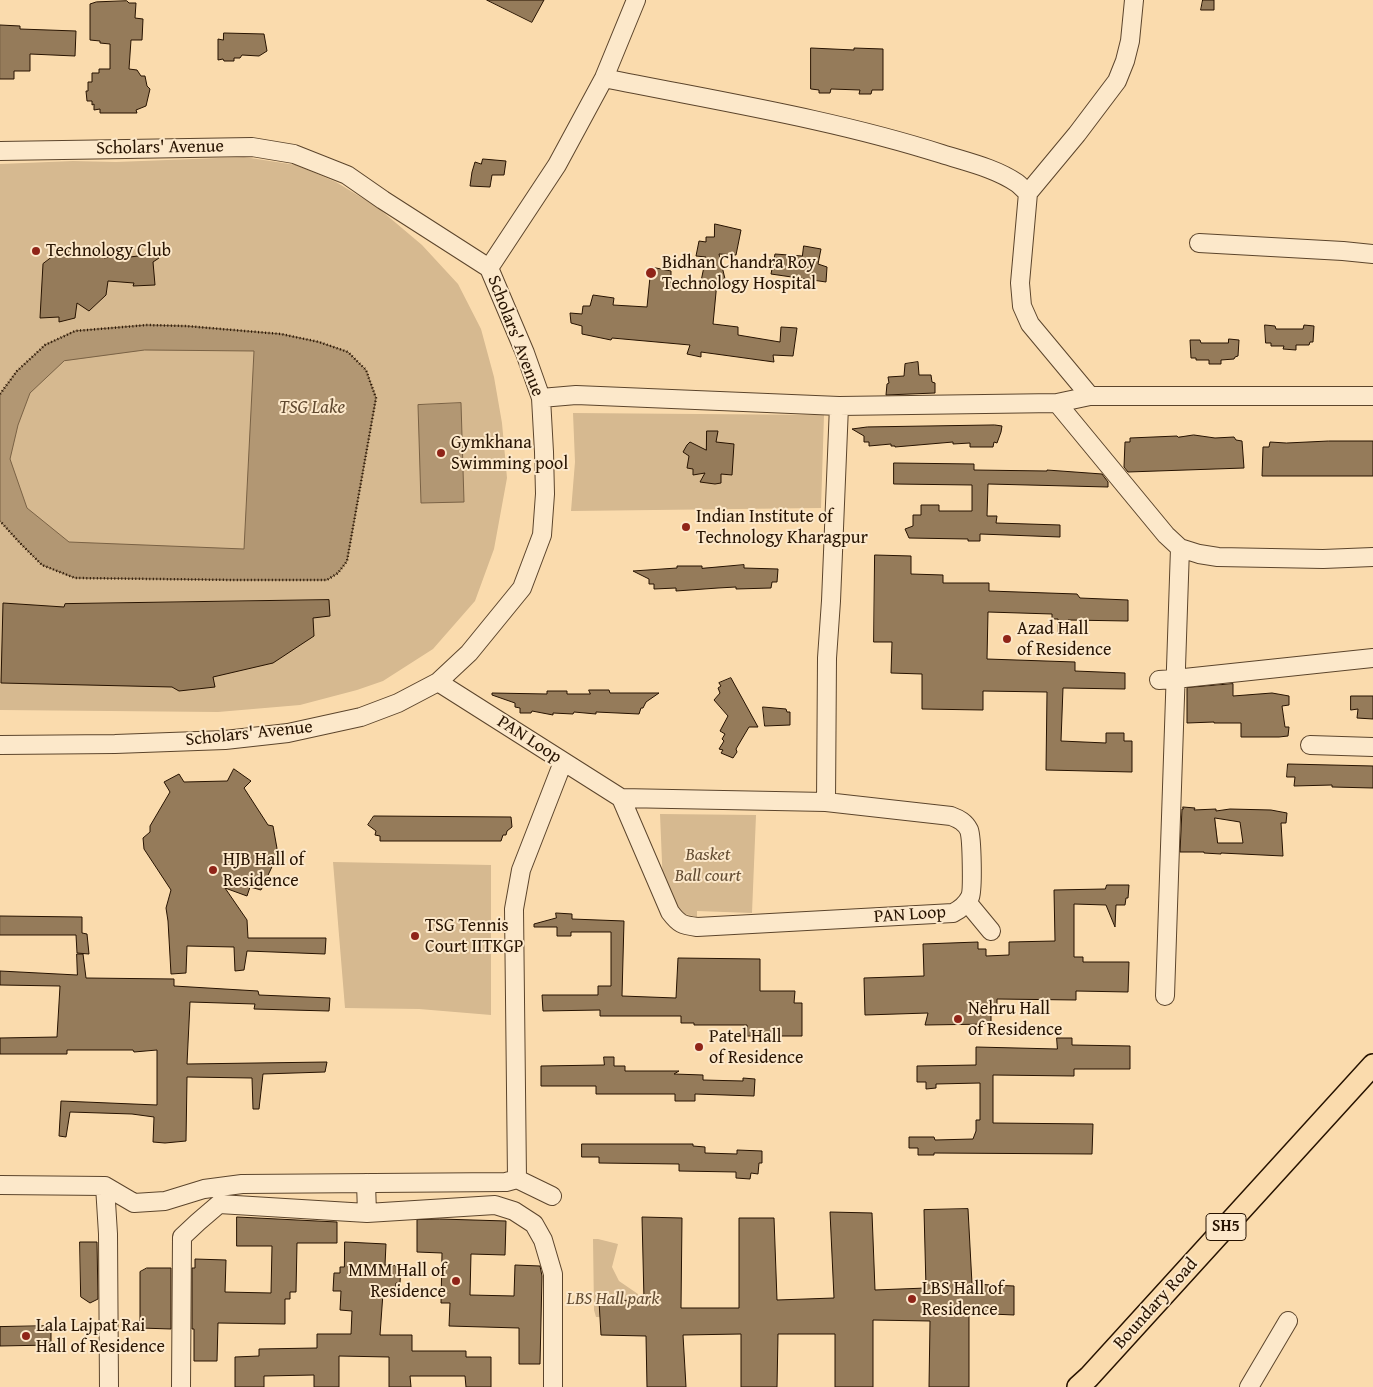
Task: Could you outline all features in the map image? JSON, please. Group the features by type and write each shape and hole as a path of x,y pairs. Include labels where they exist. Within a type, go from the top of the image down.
{"main road":[{"name":"Boundary Road","path":"1078,1387 1372,1069"}],"street":[{"path":"489,268 557,165 604,78 636,0"},
{"path":"1090,396 1030,324 1022,306 1020,283 1028,193 1077,134 1117,81 1130,41 1134,0"},
{"path":"604,78 816,120 897,140 990,170 1018,183 1028,193"},
{"name":"Scholars' Avenue","path":"0,151 252,147 294,154 347,175 489,268 525,352 541,398 544,452 542,535 522,588 469,653 438,682 398,703 361,717 288,732 225,740 115,744 0,745"},
{"path":"1199,243 1373,254"},
{"path":"541,398 576,395 839,406 1057,403 1090,396 1373,396"},
{"path":"1057,403 1166,535 1180,548 1218,557 1323,559 1373,557"},
{"path":"826,802 827,658 832,591 839,406"},
{"path":"1165,996 1167,679 1180,548"},
{"path":"1167,679 1373,658"},
{"name":"PAN Loop","path":"438,682 621,798 826,802 951,816 962,820 969,831 972,841 971,896 964,907 953,913 696,927 682,925 670,912 621,798"},
{"path":"1310,745 1373,747"},
{"path":"517,1179 514,909 521,870 563,762"},
{"path":"967,902 991,931"},
{"path":"0,1185 105,1186 134,1203 165,1201 204,1189 242,1184 506,1182 517,1179 552,1196"},
{"path":"366,1183 367,1213"},
{"path":"105,1186 108,1234 109,1387"},
{"path":"181,1387 182,1237 219,1204 367,1213 495,1205 514,1211 534,1224 543,1240 553,1274 553,1387"},
{"path":"1249,1387 1288,1321"}],"path":[{"path":"0,394 16,371 45,345 68,334 75,331 147,325 186,326 280,334 348,352 366,370 376,398 347,561 338,572 327,580 75,578 42,565 0,521"}],"green space":[{"path":"244,157 296,165 336,182 377,207 422,245 458,284 481,329 494,377 502,423 507,478 494,549 475,601 433,649 383,681 300,705 218,712 0,710 0,164"},
{"path":"573,413 824,415 821,508 571,511 575,462"},
{"name":"Basket Ball court","path":"660,814 756,815 752,913 697,911 697,917 677,912 663,886"},
{"name":"TSG Tennis Court IITKGP","path":"333,862 491,865 491,1015 419,1009 345,1008"},
{"name":"LBS Hall park","path":"593,1239 618,1244 612,1267 619,1281 638,1294 638,1318 596,1317 594,1310"}],"water":[{"name":"TSG Lake","path":"147,325 186,326 281,334 319,342 348,352 366,370 376,398 347,561 338,573 327,580 75,578 42,565 0,521 0,394 17,371 45,345 75,331","holes":["145,350 254,351 244,549 69,542 27,508 10,459 18,425 30,393 64,361"]},
{"name":"Gymkhana Swimming pool","path":"461,403 464,502 421,503 418,405"}],"building":[{"path":"487,0 544,0 532,22"},
{"path":"1203,0 1214,0 1214,10 1201,10"},
{"path":"127,1 129,3 136,3 135,18 143,19 142,40 131,40 129,69 137,70 141,76 145,76 147,86 150,89 146,106 136,110 137,113 100,113 100,109 94,110 92,101 87,101 86,91 88,91 88,82 92,82 92,73 99,73 99,69 110,69 110,44 90,40 90,4 96,2"},
{"path":"0,25 20,26 20,29 76,31 75,56 30,54 30,71 14,71 14,79 0,79"},
{"path":"224,33 264,34 267,51 259,56 242,55 240,58 234,58 234,61 218,60 218,39 223,40"},
{"path":"811,48 883,49 883,90 872,90 871,94 859,94 860,90 831,89 830,93 819,93 819,90 811,89"},
{"path":"483,159 506,161 504,175 492,175 490,187 470,186 475,162 481,164"},
{"path":"715,224 741,230 736,255 719,254 726,283 717,282 713,324 738,327 738,335 780,342 781,327 797,328 793,356 773,355 774,362 701,352 701,357 687,354 690,345 612,338 611,340 582,334 582,326 571,323 570,313 582,314 583,306 590,306 593,295 614,298 613,305 647,307 651,267 671,271 671,286 700,286 706,257 696,256 699,241 706,242 706,237 714,237"},
{"path":"804,246 821,249 818,264 827,267 826,282 771,274 775,254 802,256"},
{"path":"64,248 105,252 104,258 146,255 152,251 159,258 153,262 155,285 133,286 134,283 108,281 106,295 89,311 77,303 75,318 59,322 59,317 40,318 43,264"},
{"path":"1265,325 1275,326 1276,329 1303,329 1304,325 1314,326 1313,342 1310,342 1309,345 1296,345 1296,350 1283,349 1284,346 1271,346 1271,343 1266,343"},
{"path":"1229,339 1239,340 1238,356 1234,359 1221,360 1221,364 1209,364 1209,360 1191,358 1190,340 1200,340 1201,343 1228,343"},
{"path":"918,362 919,375 931,375 932,382 935,383 935,393 886,395 887,384 889,383 888,377 904,376 905,364"},
{"path":"1002,426 997,443 994,442 993,447 970,447 970,443 953,444 953,442 895,447 891,446 891,444 869,446 869,442 864,442 864,436 852,429 867,427"},
{"path":"707,431 718,431 716,442 734,444 732,475 721,474 721,483 700,482 705,473 693,475 693,469 687,468 689,456 683,452 690,442 706,450"},
{"path":"1194,435 1215,438 1234,437 1236,440 1242,441 1244,468 1128,472 1124,467 1125,442 1130,442 1130,438"},
{"path":"1373,441 1373,476 1262,476 1263,447 1269,447 1270,442"},
{"path":"894,463 974,464 974,470 1047,470 1102,474 1108,482 1108,487 988,484 987,516 997,516 996,523 1060,525 1060,537 980,534 980,541 909,538 905,529 913,526 913,515 921,515 921,505 939,505 939,511 972,511 972,485 894,484"},
{"path":"875,555 911,556 911,574 943,575 943,583 989,583 989,591 1077,594 1080,598 1128,600 1128,621 1068,620 1068,634 1058,634 1058,619 1052,619 1052,614 988,612 987,659 1075,662 1075,671 1125,673 1125,689 1063,688 1061,741 1106,743 1106,733 1124,733 1124,741 1132,741 1132,772 1046,770 1047,692 983,691 983,710 922,709 922,674 891,673 892,642 874,642"},
{"path":"744,565 744,568 778,569 777,582 772,582 771,588 736,589 736,587 676,591 676,588 654,589 654,584 649,584 649,579 633,571 677,568 677,566 702,566 702,568"},
{"path":"329,600 330,616 313,618 314,636 273,663 213,677 215,687 179,691 172,687 1,683 3,603 64,607 65,604"},
{"path":"731,678 758,727 749,727 733,758 721,753 723,750 719,749 724,741 722,739 725,734 720,731 728,716 714,700 720,693 718,688 721,686 719,683"},
{"path":"1233,684 1233,696 1272,693 1289,696 1289,705 1282,706 1285,727 1289,727 1288,736 1241,737 1241,723 1187,723 1187,688"},
{"path":"589,690 609,690 610,693 659,693 646,702 639,714 574,712 573,714 553,713 553,715 532,711 531,713 520,713 520,708 515,707 515,703 492,695 492,693 547,694 547,691 567,691 567,694 590,694"},
{"path":"1351,696 1373,696 1373,719 1357,718 1358,709 1351,710"},
{"path":"763,707 786,709 787,712 790,712 790,725 765,726"},
{"path":"1288,764 1373,766 1373,788 1332,787 1332,785 1294,786 1295,777 1287,777"},
{"path":"234,769 251,781 244,788 268,825 273,826 278,854 261,890 250,887 247,896 225,888 247,920 248,938 326,938 325,954 247,951 244,970 235,971 234,947 187,946 186,973 171,974 166,908 171,890 144,849 143,838 150,832 150,826 170,792 164,782 179,774 184,782 227,781"},
{"path":"1183,807 1195,808 1194,810 1216,809 1216,811 1230,809 1271,810 1287,813 1286,823 1281,823 1283,856 1180,852","holes":["1215,818 1240,822 1243,843 1218,843"]},
{"path":"374,816 511,817 512,827 507,831 506,835 503,835 501,841 380,841 380,836 375,835 376,831 368,825"},
{"path":"1107,885 1129,885 1128,898 1126,898 1125,905 1116,905 1115,927 1106,905 1074,904 1074,957 1083,957 1083,962 1129,962 1128,992 1076,991 1076,1000 997,999 997,1008 991,1007 991,1024 925,1025 928,1013 865,1015 864,978 924,976 923,944 978,942 978,949 986,949 986,956 1009,955 1009,942 1055,941 1054,890 1105,889"},
{"path":"556,913 572,914 572,919 624,921 622,996 676,998 678,958 760,959 760,991 795,991 794,1003 802,1003 802,1036 747,1036 747,1025 694,1025 694,1023 681,1023 681,1016 600,1016 600,1010 543,1011 542,995 598,995 598,986 611,986 611,932 571,932 571,936 557,936 557,927 534,927 534,924 556,918"},
{"path":"0,916 82,917 82,933 87,934 89,954 77,953 76,935 0,935"},
{"path":"77,954 83,954 86,978 174,979 174,986 258,991 259,995 330,998 329,1011 254,1009 255,1004 190,1002 187,1064 327,1062 325,1072 263,1074 259,1109 253,1109 252,1078 187,1077 186,1141 153,1142 154,1117 132,1114 70,1112 66,1137 59,1136 61,1101 157,1105 157,1050 134,1052 133,1050 67,1050 67,1054 0,1054 0,1038 57,1037 60,986 0,985 0,971 77,975"},
{"path":"1057,1038 1072,1038 1072,1045 1130,1046 1130,1069 1074,1069 1074,1076 993,1075 993,1123 1093,1124 1092,1154 934,1153 934,1155 918,1155 918,1148 909,1148 909,1137 934,1137 935,1140 973,1139 976,1131 976,1120 980,1120 980,1083 936,1084 936,1088 926,1089 926,1082 917,1082 917,1066 976,1065 976,1047 1057,1049"},
{"path":"604,1057 614,1057 614,1066 625,1066 625,1071 679,1071 674,1074 703,1075 703,1080 743,1081 743,1078 755,1079 754,1096 695,1094 695,1101 675,1101 675,1094 596,1094 596,1086 541,1086 541,1066 604,1065"},
{"path":"582,1144 693,1144 693,1146 705,1147 705,1153 737,1154 737,1150 762,1151 762,1163 759,1163 758,1174 751,1173 750,1179 736,1178 736,1172 679,1171 679,1164 599,1163 599,1157 582,1157"},
{"name":"LBS Hall of Residence","path":"968,1209 972,1284 1014,1286 1014,1315 969,1313 969,1387 929,1387 930,1321 873,1320 873,1387 835,1387 835,1334 778,1334 777,1387 741,1387 741,1334 683,1335 686,1387 647,1387 646,1336 601,1335 599,1301 644,1300 642,1217 682,1218 681,1308 739,1308 739,1218 774,1218 777,1300 834,1298 830,1212 872,1213 875,1290 926,1288 924,1210"},
{"name":"MMM Hall of Residence","path":"237,1217 337,1222 337,1243 297,1243 296,1292 290,1292 290,1299 285,1299 285,1324 218,1323 217,1361 194,1361 192,1268 195,1268 195,1259 226,1260 225,1292 271,1293 272,1246 237,1246"},
{"name":"MMM Hall of Residence","path":"417,1220 506,1221 505,1255 471,1254 470,1295 514,1296 515,1265 540,1266 542,1276 540,1364 519,1364 519,1328 449,1326 450,1303 441,1303 442,1253 417,1252"},
{"path":"80,1242 97,1242 98,1299 90,1303 81,1297"},
{"path":"345,1242 386,1244 385,1265 401,1266 400,1283 396,1283 395,1289 389,1288 389,1293 383,1293 380,1335 412,1335 412,1351 466,1351 466,1357 491,1357 491,1387 466,1387 465,1376 410,1376 411,1387 389,1387 389,1357 339,1356 339,1387 314,1387 314,1375 264,1376 264,1387 235,1387 235,1357 259,1356 259,1349 317,1348 317,1334 351,1334 352,1311 340,1310 341,1291 333,1291 334,1273 340,1273 340,1267 344,1267"},
{"path":"147,1268 171,1268 171,1329 140,1328 140,1272"},
{"name":"Lala Lajpat Rai Hall of Residence","path":"51,1326 51,1345 0,1346 0,1327"}],"place":[{"name":"Technology Club","path":"36,251"},
{"name":"Bidhan Chandra Roy Technology Hospital","path":"651,273"},
{"name":"Gymkhana Swimming pool","path":"441,453"},
{"name":"Indian Institute of Technology Kharagpur","path":"686,527"},
{"name":"Azad Hall of Residence","path":"1007,639"},
{"name":"HJB Hall of Residence","path":"213,870"},
{"name":"TSG Tennis Court IITKGP","path":"415,936"},
{"name":"Nehru Hall of Residence","path":"958,1019"},
{"name":"Patel Hall of Residence","path":"699,1047"},
{"name":"MMM Hall of Residence","path":"456,1281"},
{"name":"LBS Hall of Residence","path":"912,1299"},
{"name":"Lala Lajpat Rai Hall of Residence","path":"26,1336"}]}
